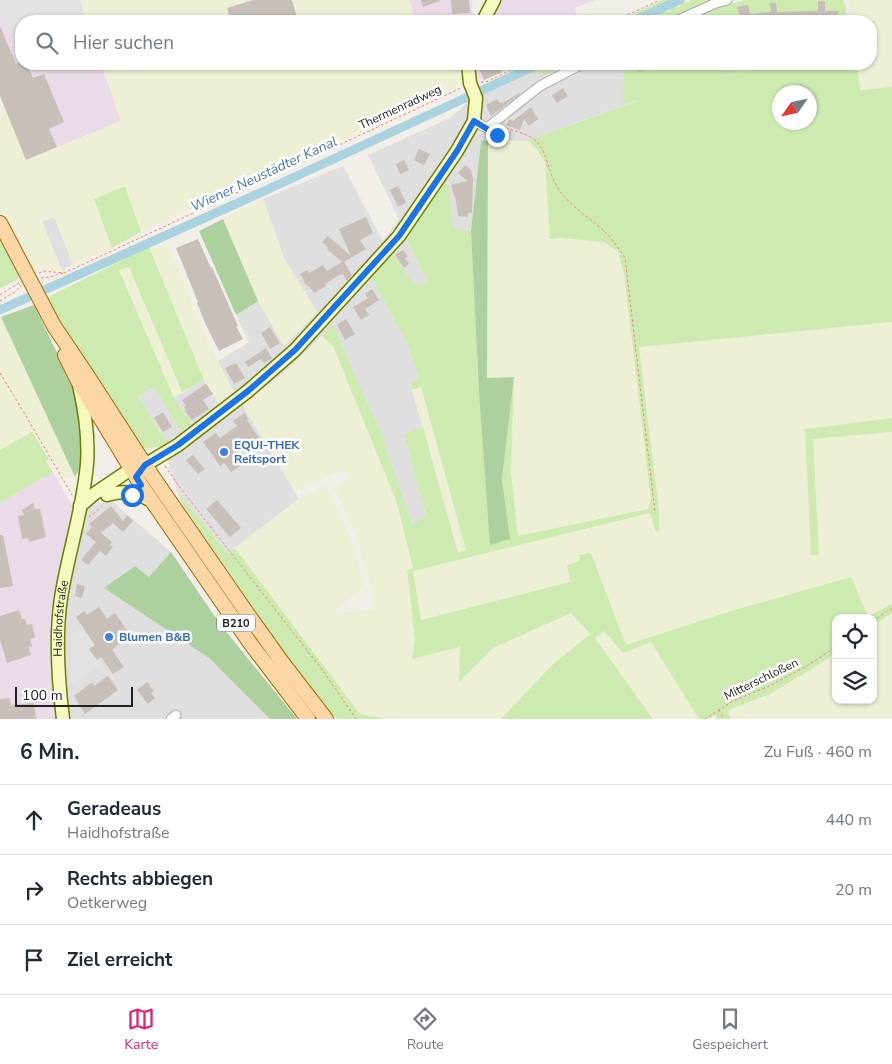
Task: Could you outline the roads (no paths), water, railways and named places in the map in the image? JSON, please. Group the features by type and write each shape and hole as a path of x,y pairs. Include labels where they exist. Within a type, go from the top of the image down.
{"main road":[{"name":"B210","path":"0,223 54,326 149,471 252,620 326,719"},
{"name":"B210","path":"54,326 64,353 78,381 133,473 250,643 308,719"}],"street":[{"path":"486,15 494,0"},
{"path":"689,15 727,0"},
{"path":"80,506 94,494 133,473 149,471 178,445 248,391 295,350 399,236 457,151 474,121 473,90 468,70"},
{"path":"474,121 490,126 540,86 571,70"},
{"name":"Haidhofstraße","path":"63,719 57,646 61,599 82,521 80,506 87,464 85,413 78,381"},
{"path":"107,500 133,473"},
{"path":"82,521 88,509 107,500 116,493 132,493 152,502"}],"waterway":[{"name":"Wiener Neustädter Kanal","path":"646,15 680,0"},
{"name":"Wiener Neustädter Kanal","path":"0,310 526,70"}],"place":[{"name":"EQUI-THEK Reitsport","path":"224,452"},
{"name":"Blumen B&B","path":"109,637"}]}
